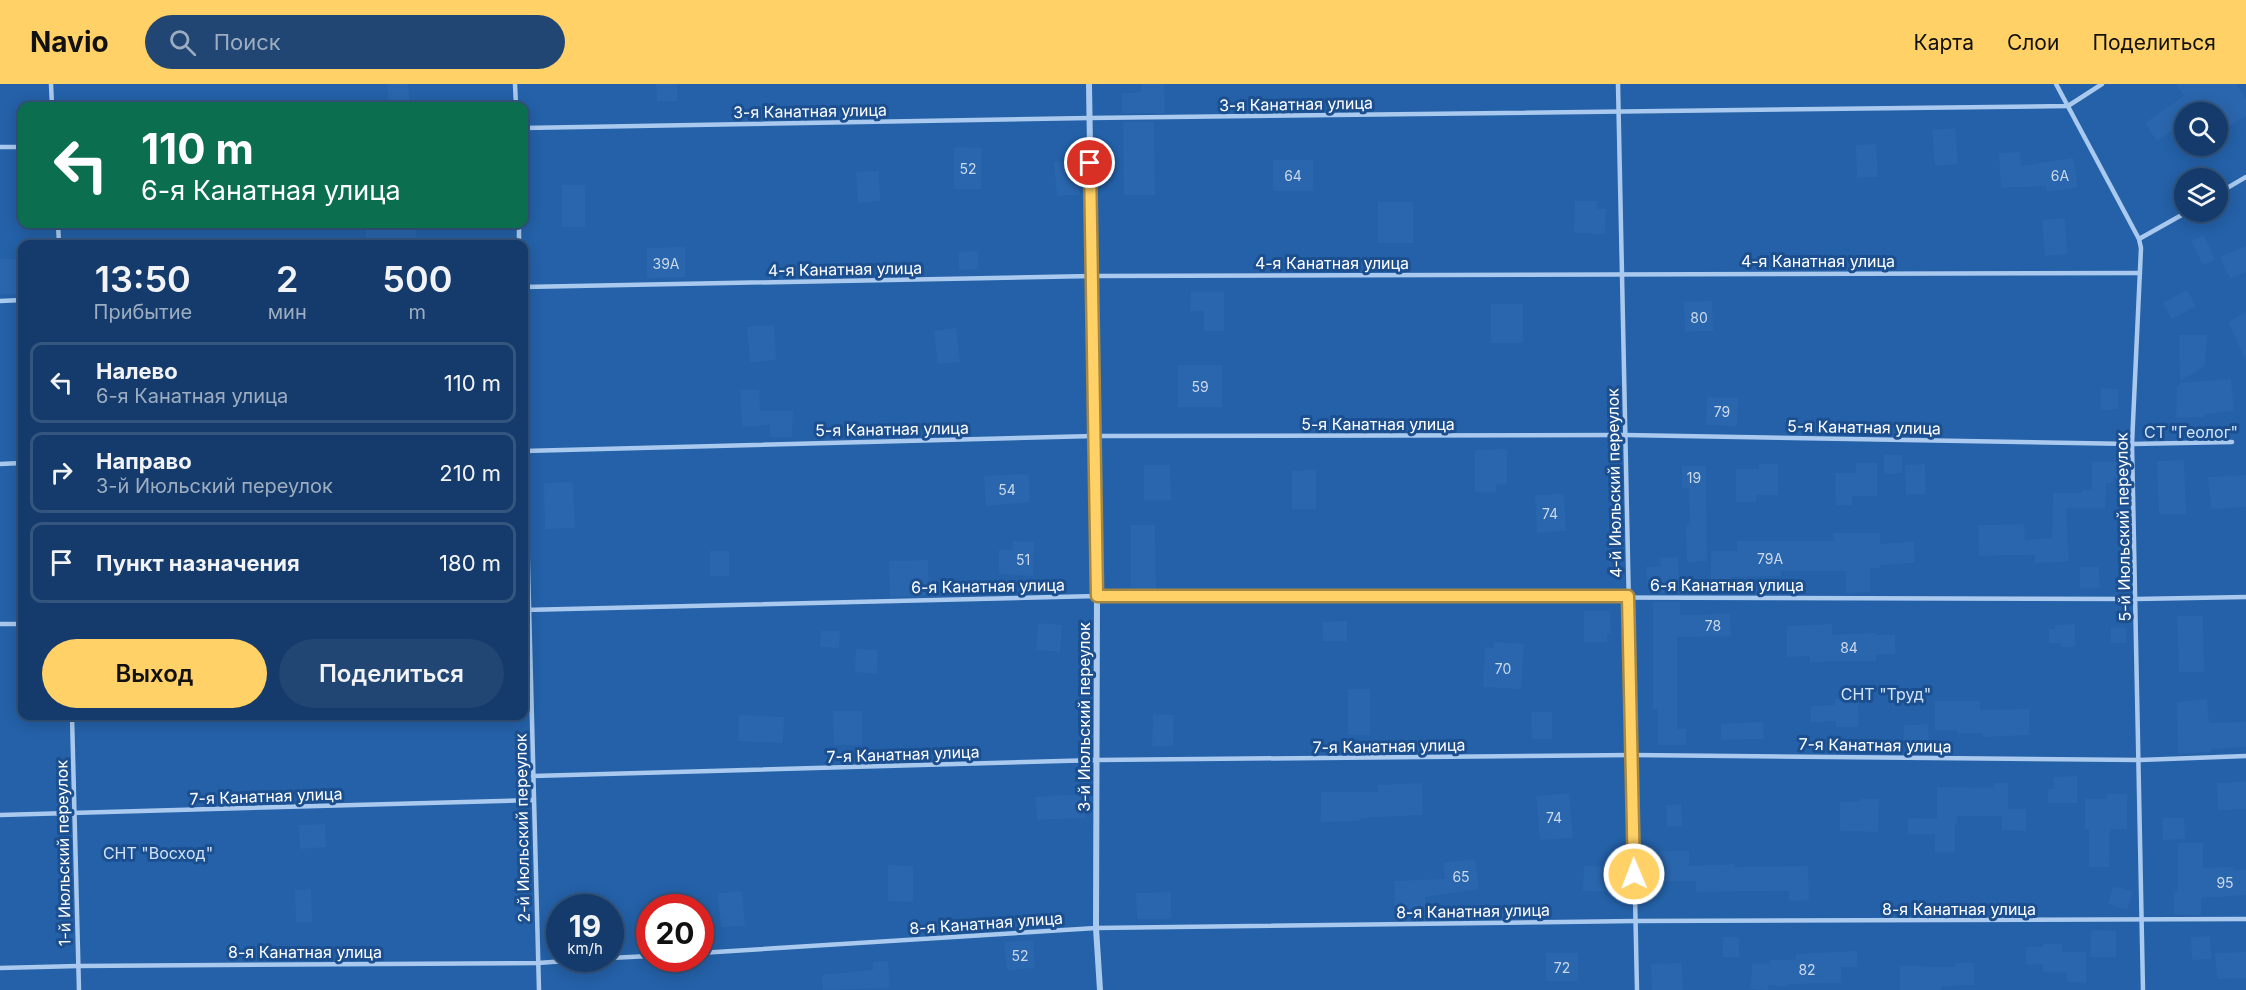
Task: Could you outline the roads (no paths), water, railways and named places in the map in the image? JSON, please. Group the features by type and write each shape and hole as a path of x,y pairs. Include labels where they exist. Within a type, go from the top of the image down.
{"street":[{"name":"3-й Июльский переулок","path":"1089,84 1097,596 1096,928 1100,990"}],"lane":[{"path":"51,84 52,102"},
{"path":"515,84 516,102"},
{"name":"4-й Июльский переулок","path":"1618,84 1637,990"},
{"name":"5-й Июльский переулок","path":"2056,84 2139,239 2140,273 2132,444 2144,990"},
{"path":"2068,106 2102,84"},
{"name":"3-я Канатная улица","path":"528,128 1089,118 2068,106"},
{"path":"0,147 18,147"},
{"path":"2228,188 2246,177"},
{"path":"2139,239 2174,219"},
{"name":"4-я Канатная улица","path":"528,287 1092,276 2140,273"},
{"path":"0,301 18,300"},
{"name":"5-я Канатная улица","path":"528,451 1094,436 1625,435 2132,444 2232,442"},
{"path":"0,464 18,463"},
{"name":"6-я Канатная улица","path":"528,610 1097,596 2136,599 2246,597"},
{"path":"0,624 18,624"},
{"name":"2-й Июльский переулок","path":"528,657 539,990"},
{"name":"1-й Июльский переулок","path":"72,720 80,990"},
{"name":"7-я Канатная улица","path":"533,776 1098,760 1632,755 2140,760 2246,756"},
{"name":"7-я Канатная улица","path":"0,815 533,800"},
{"name":"8-я Канатная улица","path":"714,952 1096,928 1635,921 2246,919"},
{"name":"8-я Канатная улица","path":"0,968 546,962"}],"park label":[{"name":"СТ \"Геолог\"","path":"2191,432"},
{"name":"СНТ \"Труд\"","path":"1886,694"},
{"name":"СНТ \"Восход\"","path":"158,853"}]}
